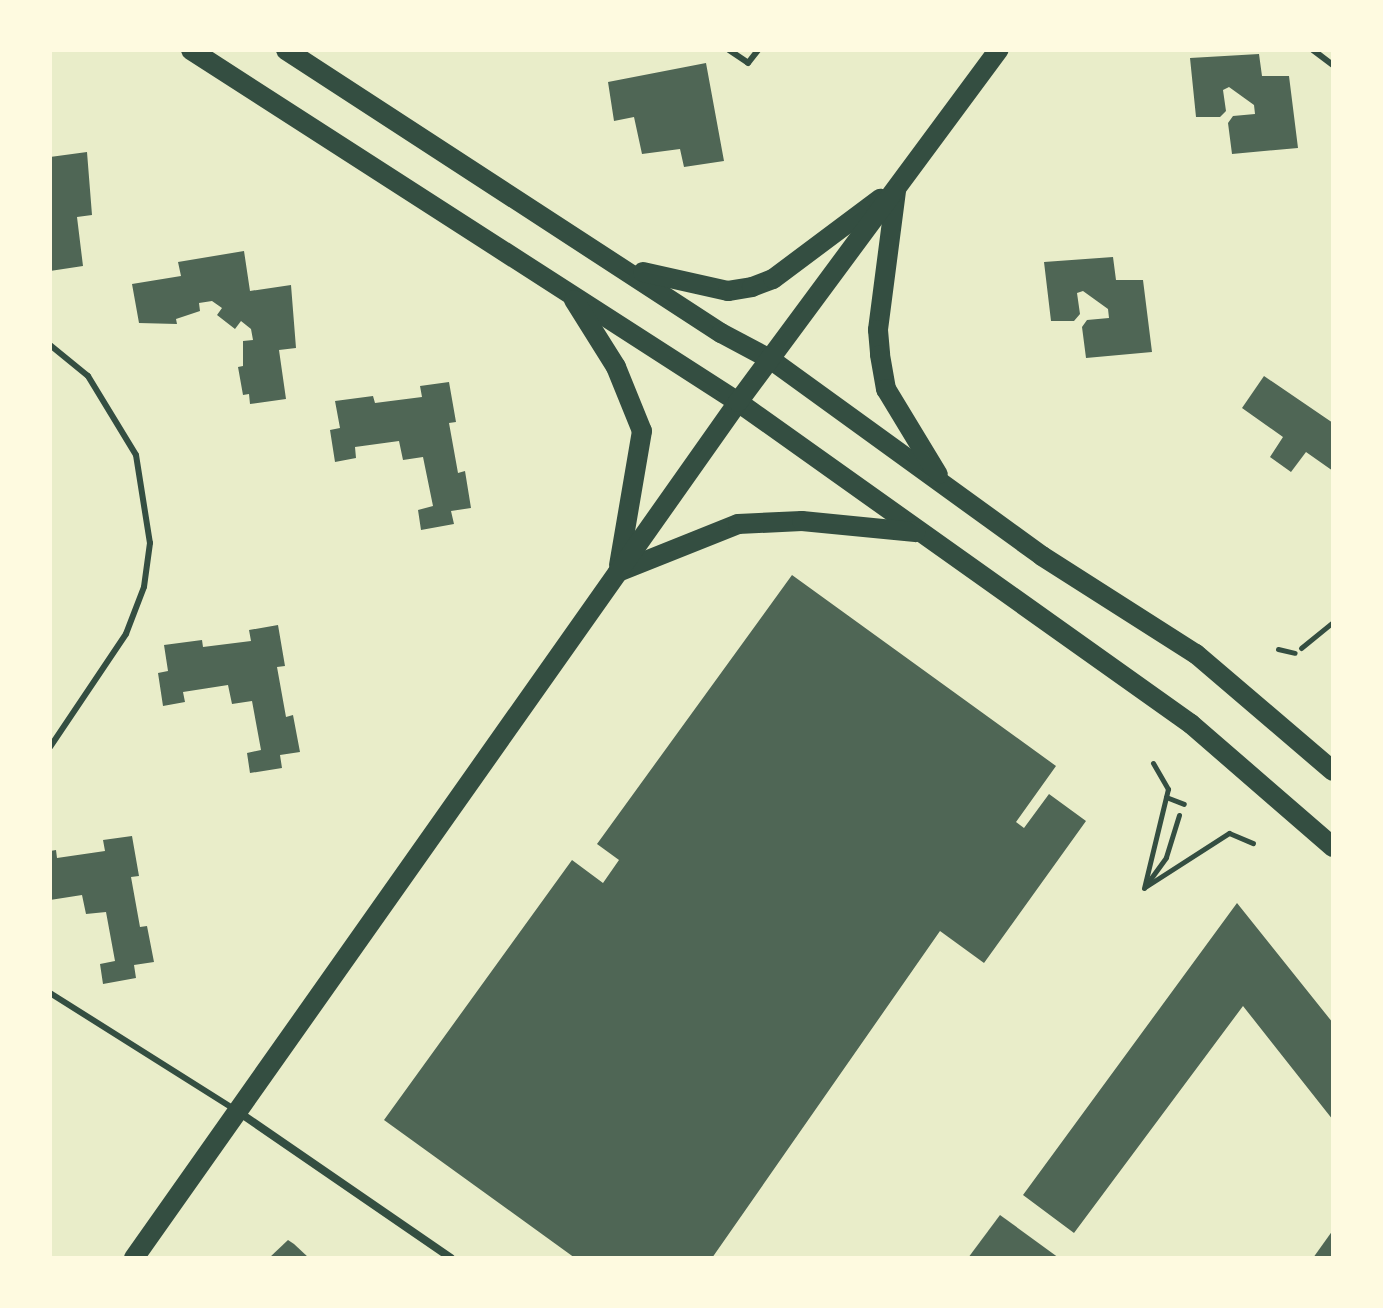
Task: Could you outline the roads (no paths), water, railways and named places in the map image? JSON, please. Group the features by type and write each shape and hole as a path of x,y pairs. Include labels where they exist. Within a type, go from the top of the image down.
{"main road":[{"path":"191,50 738,402 916,532 1191,724 1333,847"},
{"path":"286,50 630,269 721,333 770,359 1042,556 1196,654 1333,771"},
{"path":"134,1258 240,1113 738,402 998,50"},
{"path":"630,269 728,291 752,287 773,279 897,187"},
{"path":"897,187 878,330 880,355 886,389 943,483"},
{"path":"571,295 616,367 642,431 618,572"},
{"path":"618,572 738,524 802,521 916,532"}],"street":[{"path":"240,1113 451,1258"}],"lane":[{"path":"729,50 748,63 758,50"},
{"path":"1313,50 1333,65"},
{"path":"50,345 88,376 136,455 150,543 144,587 126,634 50,747"},
{"path":"50,993 240,1113"}]}
